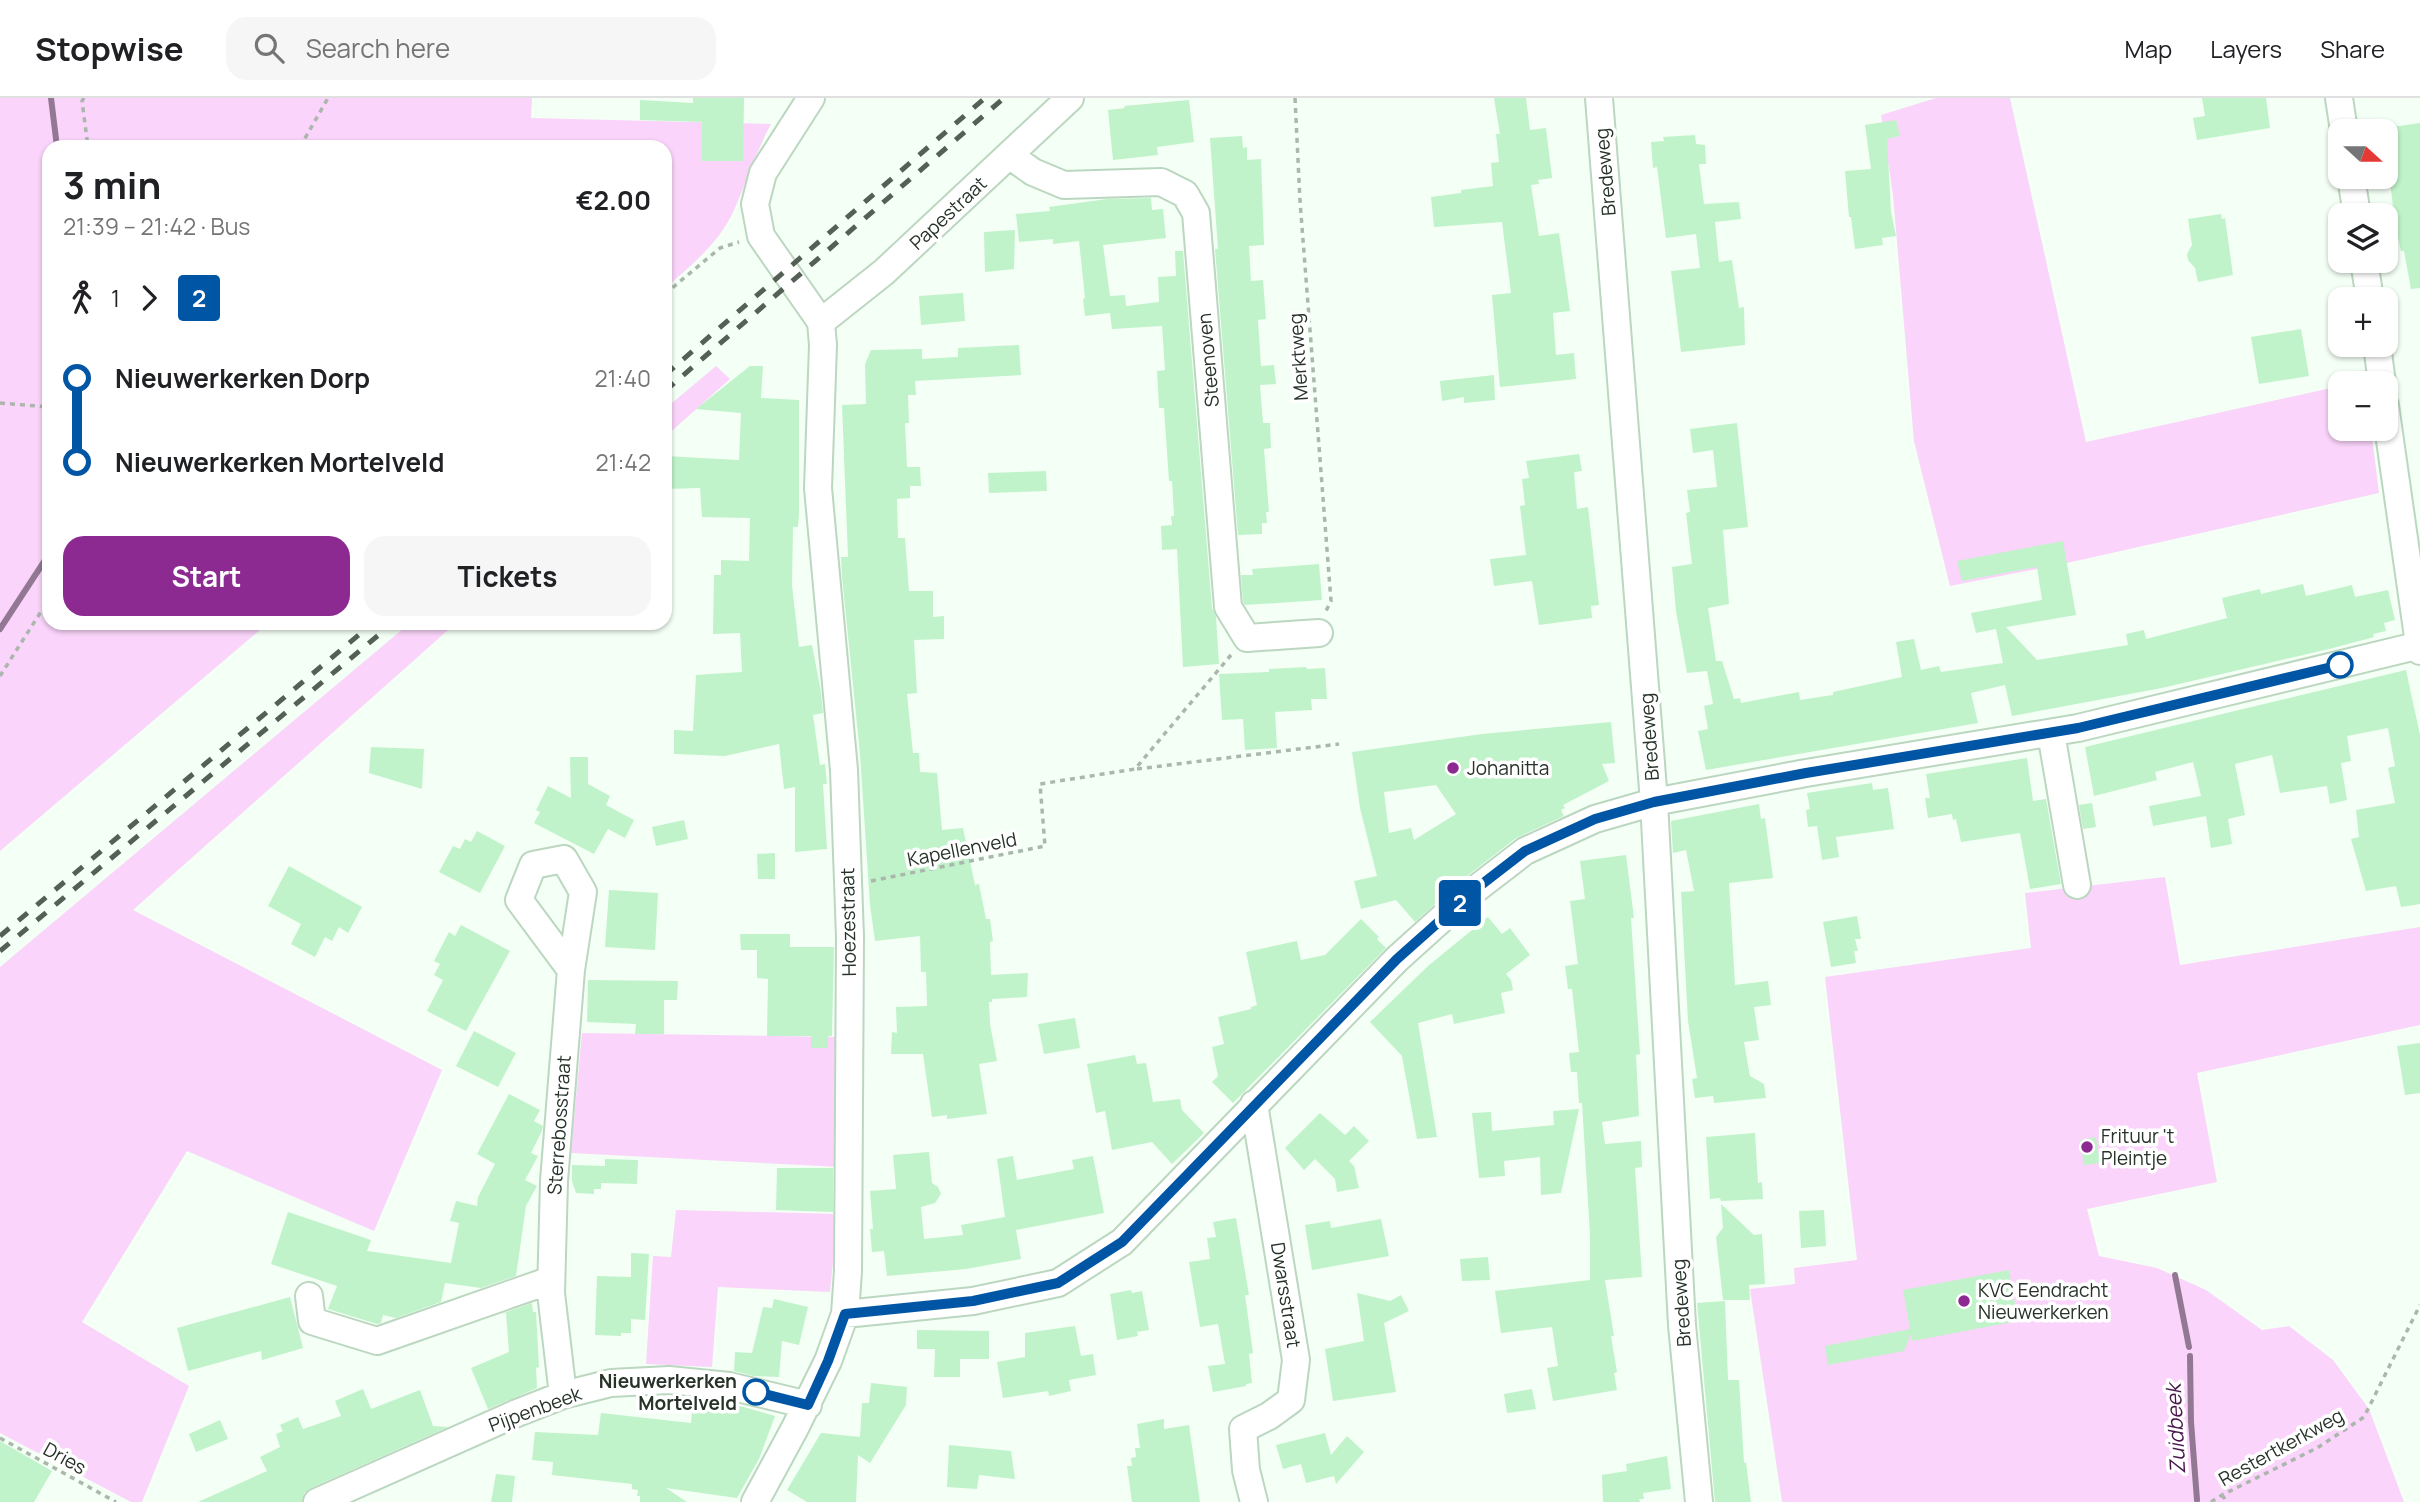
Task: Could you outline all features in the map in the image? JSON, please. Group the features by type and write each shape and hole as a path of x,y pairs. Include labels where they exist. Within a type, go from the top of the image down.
{"street":[{"path":"811,98 763,173 755,204 761,236 821,322"},
{"name":"Papestraat","path":"821,322 884,272 1070,98"},
{"name":"Bredeweg","path":"1599,98 1654,802 1682,1325 1699,1502"},
{"path":"2339,98 2342,119"},
{"name":"Steenoven","path":"1009,155 1033,172 1064,185 1161,182 1185,194 1196,213 1228,607 1247,638"},
{"name":"Hoezestraat","path":"755,1502 808,1405 845,1314 848,1258 848,885 844,770 818,488 823,345 821,322"},
{"path":"845,1314 973,1301 1058,1283 1122,1242 1397,959 1468,895 1525,851 1595,819 1654,802 1806,773 2051,733 2420,647 2390,441"},
{"path":"1247,638 1322,623"},
{"path":"2051,733 2077,885"},
{"name":"Sterrebosstraat","path":"563,1395 551,1280 554,1181 572,970"},
{"name":"Dwarsstraat","path":"1254,1104 1296,1360 1291,1400 1269,1416 1243,1429 1246,1470 1254,1502"},
{"path":"309,1296 312,1321 377,1341 551,1280"},
{"name":"Pijpenbeek","path":"317,1502 517,1413 563,1395 611,1384 669,1380 729,1386 808,1405"}],"path":[{"path":"84,98 82,101 87,140"},
{"path":"304,140 328,98"},
{"name":"Merktweg","path":"1295,98 1300,201 1331,601 1322,623"},
{"path":"672,288 720,248 761,236"},
{"path":"0,402 42,406"},
{"path":"0,676 42,610"},
{"path":"1135,769 1222,664 1247,638"},
{"path":"1135,769 1339,744"},
{"name":"Kapellenveld","path":"848,885 1045,846 1040,784 1135,769"},
{"name":"Restertkerkweg","path":"2211,1502 2317,1448 2364,1417 2420,1305"},
{"name":"Dries","path":"0,1438 116,1502"},
{"path":"2222,1495 2227,1502"}],"shaded area":[{"path":"0,98 532,98 531,118 771,124 728,222 704,253 672,282 672,140 42,140 42,630 260,630 0,851"},
{"path":"1936,98 2010,98 2086,442 2328,389 2328,441 2372,441 2379,493 2067,563 1950,586 1914,441 1893,195 1881,115"},
{"path":"716,366 730,379 672,431 672,403"},
{"path":"402,630 448,630 133,910 442,1070 374,1231 187,1151 82,1322 189,1386 142,1502 131,1502 0,1433 0,967"},
{"path":"2165,877 2180,965 2420,927 2420,1025 2197,1073 2217,1182 2087,1209 2099,1256 2157,1268 2206,1290 2262,1330 2289,1326 2333,1360 2369,1409 2404,1502 1782,1502 1750,1289 1795,1284 1794,1268 1857,1260 1825,977 2031,948 2025,893"},
{"path":"582,1033 837,1037 839,1167 571,1153"},
{"path":"676,1210 838,1214 830,1292 718,1287 712,1367 646,1364 653,1256 671,1257"}],"building":[{"path":"693,98 744,98 743,161 702,161 702,122 640,120 640,100 693,103"},
{"path":"1494,98 1526,98 1530,130 1546,128 1552,178 1538,180 1539,184 1531,185 1539,236 1559,233 1570,311 1553,313 1556,355 1574,353 1576,379 1500,387 1492,295 1511,293 1502,222 1434,227 1431,197 1493,186 1491,163 1499,162 1496,134 1500,134"},
{"path":"2202,98 2266,98 2270,128 2197,140 2193,118 2205,116"},
{"path":"1189,100 1194,142 1157,147 1158,155 1113,160 1108,110"},
{"path":"1896,120 1900,136 1887,139 1891,212 1896,236 1882,238 1883,245 1855,249 1845,171 1871,169 1865,125"},
{"path":"2420,123 2420,288 2411,289 2404,251 2401,251 2398,238 2398,203 2393,203 2391,189 2398,189 2398,126"},
{"path":"1695,135 1696,144 1705,145 1706,164 1699,164 1704,204 1739,202 1741,219 1715,222 1719,262 1732,260 1739,308 1744,307 1745,345 1681,352 1671,271 1700,268 1696,234 1666,238 1651,142 1664,141 1663,137"},
{"path":"1242,136 1243,148 1247,147 1247,160 1261,159 1264,245 1249,246 1251,281 1263,280 1266,319 1258,320 1261,366 1274,365 1276,384 1260,385 1263,423 1270,423 1271,448 1264,449 1269,512 1266,512 1267,523 1262,523 1262,534 1238,535 1215,249 1218,249 1210,138"},
{"path":"1151,198 1152,210 1163,209 1166,238 1103,245 1110,296 1125,295 1126,306 1159,302 1158,277 1176,276 1175,251 1183,251 1212,608 1216,617 1219,664 1183,667 1177,549 1162,550 1161,526 1172,525 1171,516 1174,516 1164,408 1159,408 1157,371 1165,370 1162,326 1112,329 1110,313 1085,316 1079,241 1053,244 1053,239 1019,242 1016,214 1050,211 1049,207 1107,199"},
{"path":"2221,214 2222,219 2225,218 2233,275 2198,282 2195,268 2188,260 2187,254 2192,245 2188,219"},
{"path":"1015,230 1014,269 985,272 984,232"},
{"path":"963,293 965,321 921,325 919,296"},
{"path":"2301,329 2309,376 2259,384 2251,337"},
{"path":"1019,345 1021,375 915,381 916,395 908,395 909,423 905,423 907,467 920,467 921,486 910,486 910,498 897,499 898,538 905,538 909,591 933,591 933,617 944,616 944,639 914,640 917,693 907,694 913,753 919,753 920,772 937,773 942,830 963,828 975,885 979,884 986,919 990,919 993,941 990,942 991,975 1028,973 1027,997 992,999 992,1002 989,1002 997,1061 979,1064 987,1114 947,1119 947,1115 932,1117 923,1054 891,1054 892,1032 897,1033 896,1007 927,1006 926,972 921,972 920,936 875,941 842,577 841,557 848,557 842,405 866,404 865,364 871,350 922,349 922,359 958,357 958,348"},
{"path":"750,366 763,366 761,398 799,400 799,514 798,527 793,527 792,585 799,647 812,645 821,692 823,713 813,715 820,765 825,764 827,784 823,784 827,849 795,852 795,787 784,789 779,744 725,756 674,754 674,730 693,731 696,675 742,672 740,633 713,634 714,575 721,575 721,560 749,561 750,518 702,517 700,488 672,489 672,456 739,460 741,413 696,409"},
{"path":"1494,375 1495,400 1464,403 1464,397 1442,401 1440,381"},
{"path":"1737,423 1748,527 1723,530 1729,604 1708,608 1716,661 1722,661 1734,699 1740,698 1741,703 1799,692 1800,700 1833,695 1833,692 1902,677 1896,642 1914,639 1921,670 1939,666 1941,672 2003,663 1996,629 1976,633 1971,613 2042,600 2037,567 1962,581 1957,561 2063,541 2076,615 2006,627 2037,660 2128,645 2126,634 2144,630 2146,639 2227,618 2222,598 2260,589 2261,594 2303,584 2306,596 2352,585 2355,597 2388,590 2395,620 2384,623 2386,631 2373,634 2374,637 2333,648 2162,688 2012,716 2005,685 1971,693 1978,723 1706,770 1698,731 1708,729 1704,706 1713,704 1707,671 1687,673 1676,611 1672,567 1692,564 1686,513 1690,512 1687,490 1717,487 1713,450 1693,453 1690,429"},
{"path":"1579,454 1582,471 1574,472 1577,509 1588,507 1599,605 1591,606 1592,618 1539,625 1532,581 1494,586 1490,559 1526,555 1520,506 1525,505 1522,479 1529,478 1526,461"},
{"path":"1046,471 1047,491 989,493 988,473"},
{"path":"1319,564 1322,600 1245,605 1243,602 1241,575 1253,575 1252,569"},
{"path":"1325,668 1327,699 1311,699 1312,710 1275,712 1277,748 1245,750 1243,719 1222,720 1219,674"},
{"path":"2406,670 2420,735 2420,904 2401,907 2396,886 2366,891 2351,839 2359,837 2356,810 2395,803 2388,768 2395,766 2388,728 2347,736 2351,761 2341,763 2347,800 2330,804 2327,786 2280,793 2272,755 2235,764 2245,815 2228,819 2232,844 2211,848 2206,816 2153,826 2149,806 2201,796 2193,762 2155,772 2157,780 2094,796 2085,747"},
{"path":"1611,722 1615,763 1602,764 1609,781 1563,805 1565,808 1561,810 1564,816 1516,838 1458,883 1415,922 1396,900 1361,909 1354,881 1377,876 1360,808 1352,752 1482,734","holes":["1436,785 1456,814 1414,840 1411,828 1389,833 1384,792"]},
{"path":"371,747 424,749 422,789 369,773"},
{"path":"570,757 588,757 588,784 610,796 606,805 634,820 625,838 608,829 594,854 534,823 540,812 536,810 548,786 571,798"},
{"path":"2027,758 2033,801 2046,799 2061,884 2030,889 2020,833 1961,842 1956,819 1953,820 1952,814 1928,818 1925,798 1930,798 1926,774"},
{"path":"1872,783 1873,790 1888,788 1894,829 1836,837 1839,857 1822,860 1817,826 1808,827 1806,810 1810,809 1807,793"},
{"path":"2092,803 2096,827 2083,829 2079,805"},
{"path":"1759,804 1761,819 1765,818 1773,878 1729,883 1735,985 1768,981 1771,1005 1754,1007 1759,1040 1744,1042 1750,1076 1764,1084 1766,1098 1714,1103 1713,1096 1695,1098 1692,1079 1697,1078 1688,1021 1681,892 1694,891 1686,850 1673,853 1671,821"},
{"path":"684,820 688,839 656,846 652,827"},
{"path":"477,831 505,846 480,893 439,872 453,846 460,849 465,839 471,842"},
{"path":"775,853 775,879 758,879 757,854"},
{"path":"1626,855 1634,918 1631,918 1640,1054 1636,1055 1639,1116 1602,1122 1605,1144 1641,1141 1642,1167 1635,1168 1642,1277 1605,1280 1614,1336 1611,1336 1617,1390 1553,1401 1547,1368 1558,1366 1552,1327 1501,1333 1495,1291 1590,1280 1582,1103 1579,1103 1577,1072 1571,1072 1569,1053 1579,1052 1572,989 1568,989 1565,966 1578,964 1570,901 1585,899 1580,861"},
{"path":"289,866 362,907 348,933 339,927 332,941 325,937 315,957 291,944 301,924 268,906"},
{"path":"609,890 658,893 655,950 605,947"},
{"path":"1857,916 1861,939 1855,939 1858,951 1854,951 1856,963 1831,967 1823,922"},
{"path":"1488,917 1502,934 1510,928 1530,955 1506,974 1511,980 1513,990 1501,993 1505,1013 1454,1024 1452,1014 1418,1023 1437,1137 1417,1139 1402,1056 1370,1022 1428,966"},
{"path":"1361,919 1386,948 1233,1103 1212,1082 1218,1076 1212,1047 1224,1044 1218,1017 1257,1005 1246,952 1297,941 1301,960 1325,955"},
{"path":"461,925 510,951 466,1031 427,1011 443,980 434,975 440,964 434,961 449,932 455,936"},
{"path":"740,934 790,934 790,947 834,947 832,1036 828,1036 828,1048 811,1048 811,1036 767,1036 768,979 757,978 757,950 741,950"},
{"path":"588,980 678,981 677,1000 664,1000 664,1034 635,1034 636,1024 587,1022"},
{"path":"1075,1018 1080,1048 1044,1054 1038,1024"},
{"path":"474,1031 516,1053 498,1087 456,1066"},
{"path":"2420,1043 2420,1093 2405,1095 2397,1046"},
{"path":"1135,1055 1137,1064 1146,1063 1153,1102 1180,1099 1182,1110 1204,1133 1172,1164 1152,1142 1112,1150 1105,1111 1096,1113 1087,1064"},
{"path":"509,1094 540,1110 534,1121 543,1126 531,1153 538,1156 525,1180 537,1186 526,1206 516,1276 481,1288 445,1283 441,1302 396,1318 383,1315 381,1323 377,1324 328,1309 337,1286 271,1264 288,1212 371,1240 367,1251 451,1263 459,1223 450,1221 456,1201 477,1206 478,1197 495,1164 477,1154"},
{"path":"1579,1109 1561,1193 1541,1195 1540,1157 1504,1161 1505,1176 1479,1178 1472,1113 1491,1112 1492,1131 1554,1125 1553,1111"},
{"path":"1320,1113 1345,1135 1354,1126 1369,1141 1349,1161 1354,1166 1359,1188 1337,1192 1335,1179 1315,1159 1304,1170 1285,1148"},
{"path":"1755,1133 1758,1183 1762,1182 1763,1199 1710,1199 1706,1137"},
{"path":"2096,1137 2100,1163 2084,1165 2080,1140"},
{"path":"929,1152 932,1183 938,1187 941,1194 935,1203 921,1207 924,1239 963,1235 961,1225 1005,1217 997,1159 1013,1156 1017,1180 1074,1169 1072,1160 1093,1156 1104,1213 1016,1230 1021,1259 966,1269 887,1276 884,1251 872,1252 870,1191 896,1189 893,1155"},
{"path":"605,1159 638,1160 637,1184 601,1183 601,1189 594,1189 594,1194 576,1193 572,1181 572,1165 605,1166"},
{"path":"777,1168 833,1168 833,1212 776,1210"},
{"path":"1721,1204 1754,1235 1762,1234 1765,1284 1749,1285 1750,1300 1723,1300 1716,1237 1723,1228"},
{"path":"1824,1210 1826,1246 1801,1248 1799,1211"},
{"path":"1236,1218 1249,1295 1245,1295 1253,1353 1249,1354 1252,1383 1213,1392 1208,1366 1225,1364 1218,1324 1200,1327 1189,1262 1210,1259 1207,1238 1216,1237 1213,1222"},
{"path":"1381,1219 1389,1256 1312,1270 1305,1225 1330,1221 1331,1228"},
{"path":"631,1253 649,1254 645,1320 631,1319 631,1333 621,1333 621,1336 595,1335 597,1276 631,1277"},
{"path":"1488,1257 1490,1280 1462,1281 1460,1259"},
{"name":"KVC Eendracht Nieuwerkerken","path":"2009,1270 2018,1321 1912,1341 1911,1334 1904,1351 1828,1365 1825,1346 1910,1329 1903,1290"},
{"path":"1131,1290 1132,1293 1142,1291 1149,1330 1137,1332 1138,1336 1117,1340 1110,1294"},
{"path":"1357,1293 1390,1301 1401,1295 1409,1311 1384,1323 1396,1392 1333,1401 1325,1349 1364,1341"},
{"path":"290,1297 303,1348 262,1360 261,1351 188,1371 177,1328"},
{"path":"774,1299 808,1307 799,1345 782,1341 779,1377 754,1376 734,1371 735,1352 752,1353 763,1307 772,1308"},
{"path":"1725,1301 1728,1380 1739,1380 1744,1463 1746,1462 1751,1502 1715,1502 1697,1303"},
{"path":"532,1303 533,1312 536,1312 539,1367 536,1368 537,1388 488,1409 471,1368 509,1352 506,1313 501,1314"},
{"path":"1075,1326 1081,1356 1093,1354 1096,1375 1069,1380 1071,1391 1049,1396 1048,1391 1003,1398 997,1362 1025,1357 1025,1333"},
{"path":"917,1330 989,1331 989,1359 960,1359 960,1377 934,1377 935,1349 917,1349"},
{"path":"871,1383 907,1387 906,1405 870,1463 858,1455 856,1502 807,1502 787,1490 821,1433 860,1437 862,1403 869,1403"},
{"path":"363,1389 371,1409 420,1390 433,1426 448,1427 311,1488 304,1493 302,1502 198,1502 267,1471 260,1457 280,1447 276,1434 283,1431 280,1425 298,1417 303,1429 341,1416 335,1401"},
{"path":"1532,1389 1536,1409 1507,1413 1504,1394"},
{"path":"693,1399 726,1402 775,1416 759,1459 737,1498 666,1488 687,1502 640,1502 638,1490 632,1489 632,1484 552,1475 553,1462 532,1460 535,1432 598,1435 601,1413 691,1423"},
{"path":"1164,1419 1164,1429 1189,1425 1200,1502 1132,1502 1127,1466 1132,1466 1131,1458 1136,1457 1135,1448 1140,1448 1137,1424"},
{"path":"220,1420 228,1439 196,1452 189,1434"},
{"path":"1325,1433 1331,1455 1347,1436 1364,1452 1336,1484 1334,1476 1306,1483 1301,1464 1283,1469 1276,1445"},
{"path":"0,1441 52,1471 34,1502 0,1502"},
{"path":"949,1445 1011,1451 1015,1479 979,1475 977,1489 947,1487"},
{"path":"1667,1456 1671,1489 1643,1493 1644,1499 1639,1499 1640,1502 1603,1502 1602,1475 1627,1471 1626,1464"},
{"path":"496,1474 515,1476 512,1502 491,1502"}],"waterway":[{"path":"51,98 56,140"},
{"path":"0,629 42,565"},
{"name":"Zuidbeek","path":"2175,1275 2189,1347"},
{"name":"Zuidbeek","path":"2190,1356 2191,1422 2197,1500"}],"railway":[{"path":"672,369 985,98"},
{"path":"672,385 1004,98"},
{"path":"0,936 365,630"},
{"path":"0,951 385,630"}],"bus line":[{"name":"2","path":"756,1392 808,1405 845,1314 973,1301 1058,1283 1122,1242 1397,959 1468,895 1525,851 1595,819 1654,802 1806,773 2078,728 2340,665"}],"place":[{"name":"Johanitta","path":"1453,768"},
{"name":"Frituur 't Pleintje","path":"2087,1147"},
{"name":"KVC Eendracht Nieuwerkerken","path":"1964,1301"},
{"name":"Nieuwerkerken Mortelveld","path":"756,1392"}]}
